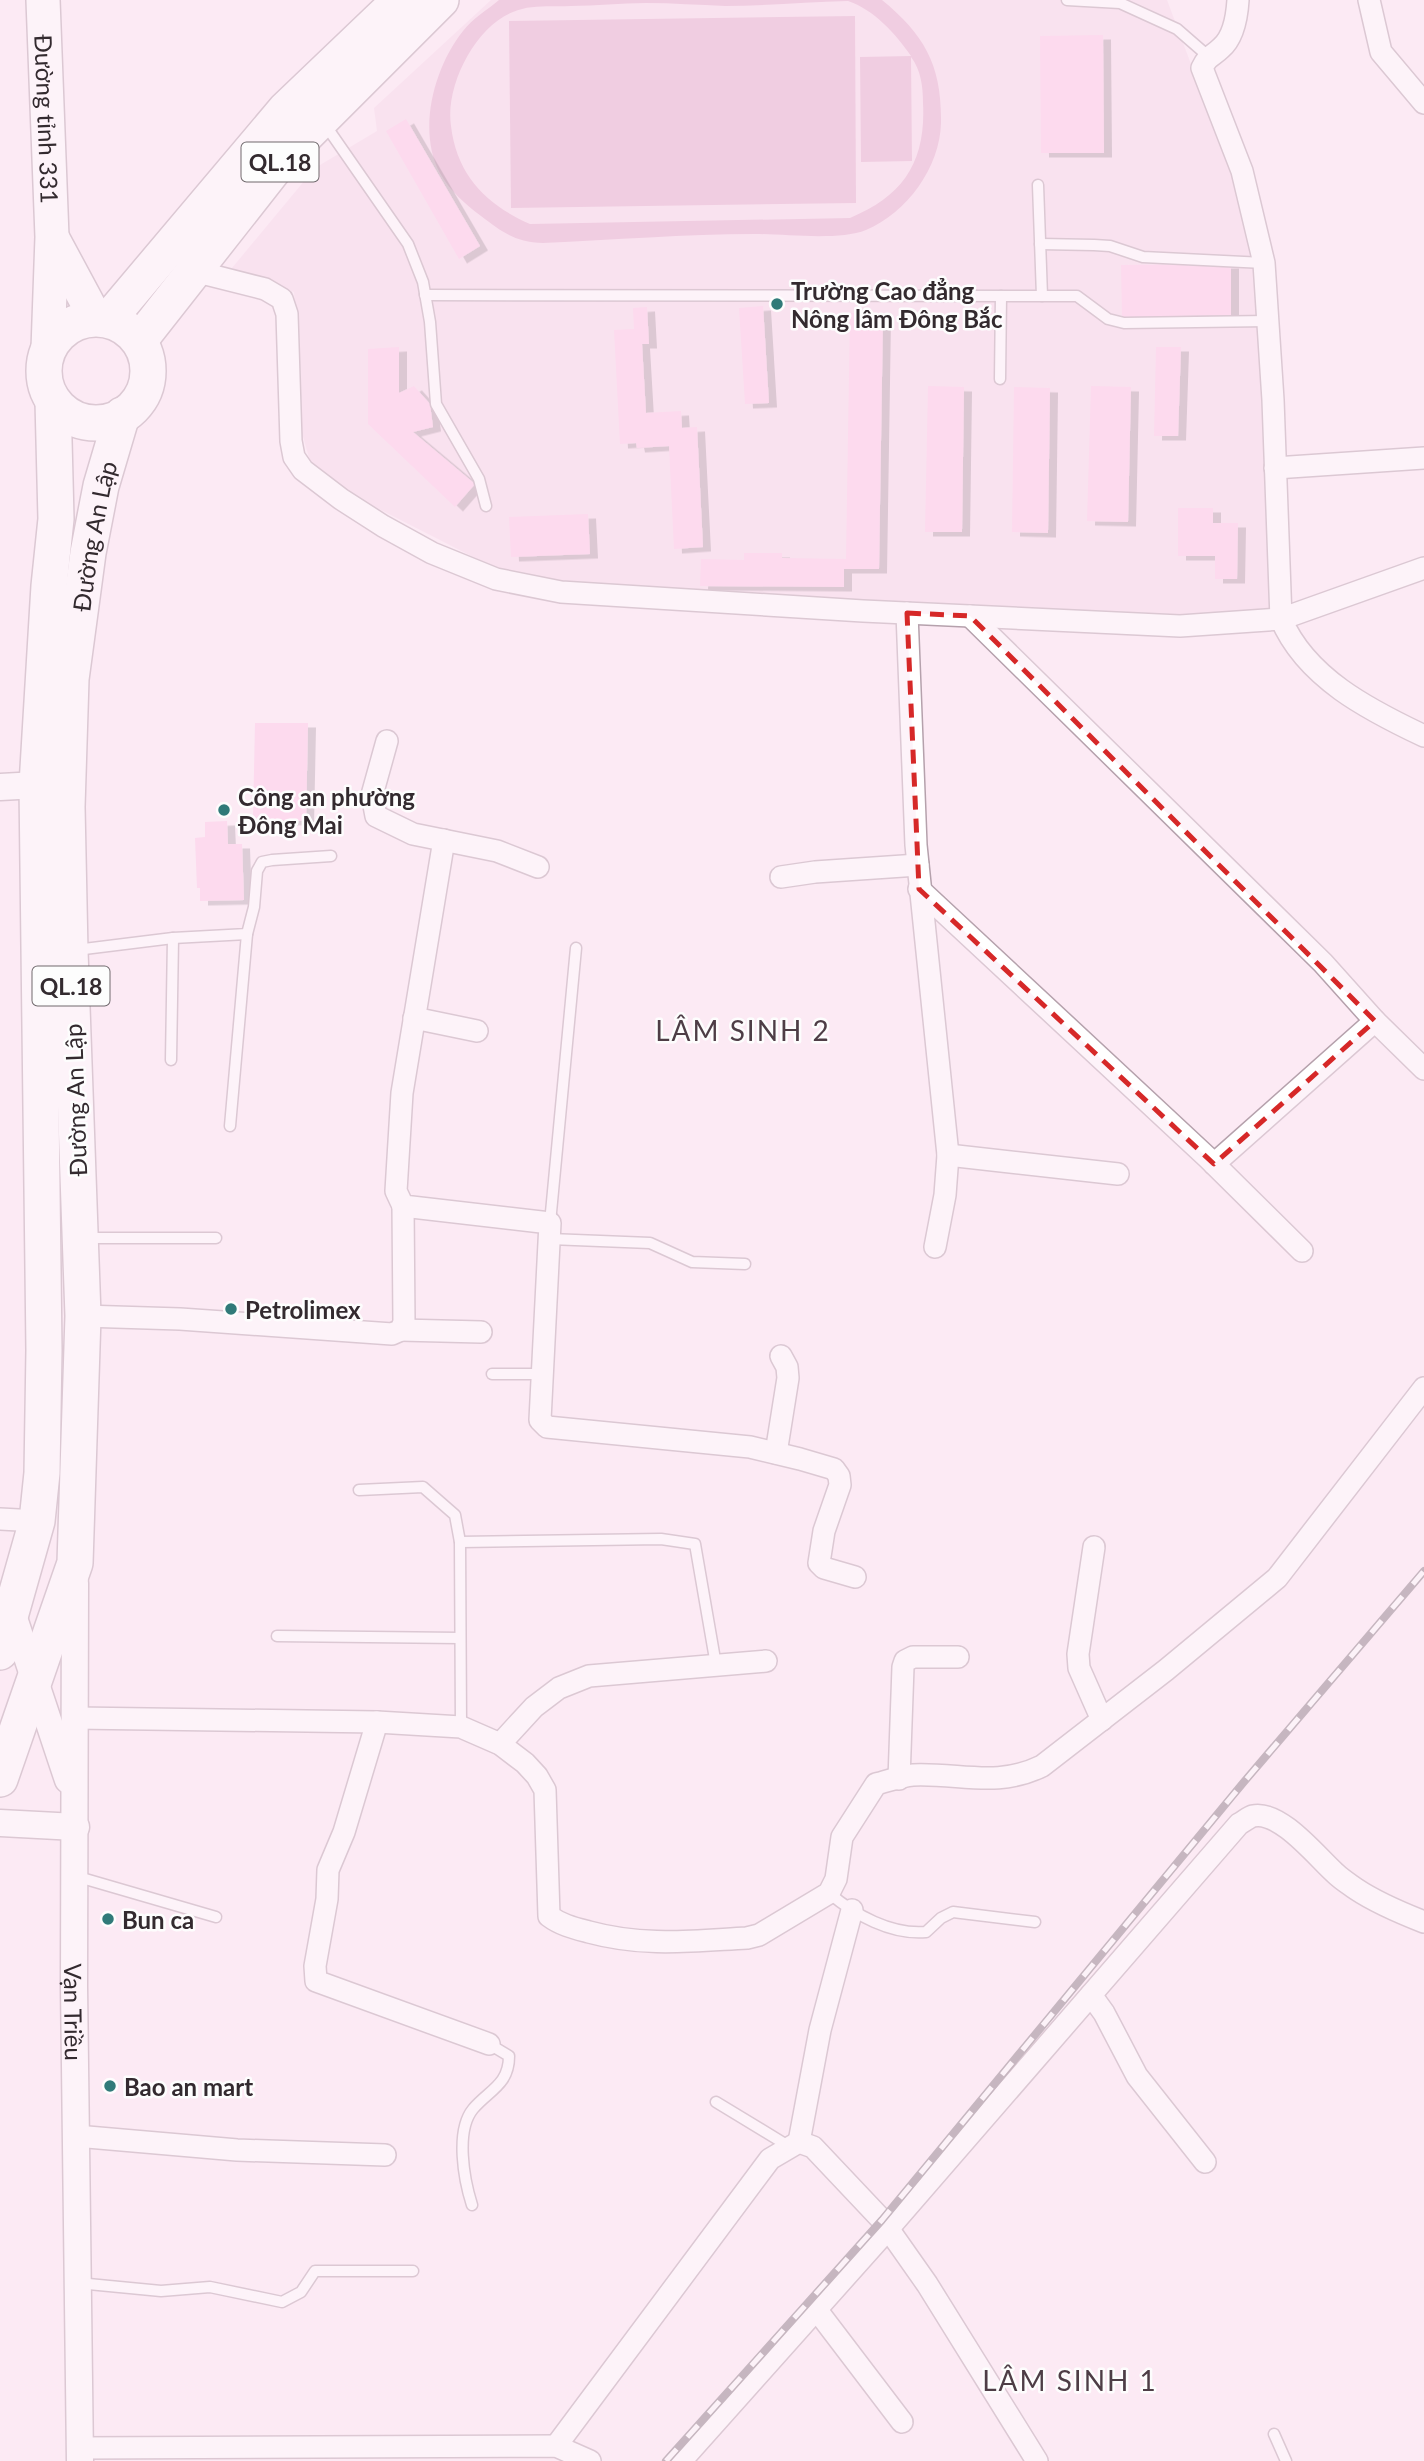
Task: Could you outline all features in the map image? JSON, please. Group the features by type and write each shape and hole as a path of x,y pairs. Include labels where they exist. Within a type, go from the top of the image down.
{"highway":[{"name":"QL.18","path":"102,319 285,110 400,0"},
{"name":"QL.18","path":"122,415 138,400 146,381 146,361 139,341 282,159 320,118 441,0"},
{"path":"48,349 56,337 68,327 81,321 102,319 120,325 139,341"},
{"name":"QL.18","path":"48,349 44,376 53,401"},
{"path":"53,401 64,412 85,421 108,421 122,415"},
{"name":"Đường An Lập","path":"0,1652 34,1533 42,1473 44,1350 37,785 49,586 56,519 53,401"},
{"name":"Đường An Lập","path":"0,1779 75,1563 83,1316 67,807 71,679 88,553 101,486 122,415"},
{"path":"34,1533 75,1563"}],"main road":[{"name":"Đường tỉnh 331","path":"43,0 52,237 48,349"},
{"name":"Đường tỉnh 331","path":"52,237 102,319"}],"street":[{"path":"1238,0 1230,38 1219,50 1208,56 1202,68 1242,171 1264,264 1281,619 1289,636 1305,657 1347,695 1370,710 1424,736"},
{"path":"1369,0 1381,52 1424,103"},
{"path":"194,271 265,289 282,299 287,314 291,441 294,457 303,470 341,499 432,553 496,579 561,592 907,614 1181,626 1281,619 1424,568"},
{"path":"1275,468 1424,458"},
{"path":"907,614 919,889 948,1155 945,1195 935,1247"},
{"path":"970,616 1323,963 1375,1021 1424,1069"},
{"path":"387,741 372,795 376,816 412,834 497,851 538,867"},
{"path":"0,787 37,785"},
{"path":"401,1330 404,1322 403,1206 396,1191 402,1093 444,840"},
{"path":"781,877 918,865"},
{"path":"919,889 1214,1164 1301,1251"},
{"path":"414,1018 477,1031"},
{"path":"1214,1164 1375,1021"},
{"path":"948,1155 1118,1174"},
{"path":"403,1206 550,1231 540,1420 547,1427 750,1447 834,1469 839,1476 840,1485 824,1531 819,1563 824,1568 855,1577"},
{"path":"83,1316 180,1319 392,1334 401,1330 481,1332"},
{"path":"776,1453 788,1378 787,1367 780,1356"},
{"path":"75,1718 377,1722 461,1727 500,1744 525,1763 545,1790 549,1916 559,1924 612,1938 644,1943 760,1935 829,1893 835,1879 842,1837 876,1784 911,1775 1009,1778 1042,1766 1166,1670 1278,1578 1424,1388"},
{"path":"0,1519 34,1533"},
{"path":"1094,1547 1078,1654 1079,1668 1102,1720"},
{"name":"Vạn Triều","path":"75,1563 76,2136 80,2455"},
{"path":"0,1824 76,1815 12,1612"},
{"path":"899,1779 902,1667 905,1661 913,1657 958,1657"},
{"path":"500,1744 534,1707 559,1688 589,1676 766,1661"},
{"path":"377,1722 344,1832 328,1870 327,1899 315,1966 316,1981 489,2044"},
{"path":"681,2461 888,2229 1239,1824 1252,1816 1265,1817 1294,1833 1335,1873 1356,1889 1424,1922"},
{"path":"795,2145 820,2030 852,1910"},
{"path":"1091,1995 1104,2013 1137,2076 1205,2162"},
{"path":"76,2136 225,2149 385,2155"},
{"path":"556,2446 770,2159 795,2145 813,2147 888,2229 927,2284 1037,2461"},
{"path":"816,2309 902,2422"},
{"path":"80,2455 556,2446 590,2461"}],"lane":[{"path":"1067,0 1120,3 1177,29 1208,56"},
{"path":"320,118 408,244 423,282 430,322 436,404 480,478 486,506"},
{"path":"1038,185 1042,296"},
{"path":"1040,244 1110,246 1143,257 1264,264"},
{"path":"425,295 1077,296 1108,318 1124,323 1268,321"},
{"path":"1000,379 1001,296"},
{"path":"230,1126 247,934 254,907 257,872 262,862 331,856"},
{"path":"70,951 173,938 247,934"},
{"path":"171,1060 173,938"},
{"path":"576,948 550,1231 650,1243 692,1262 745,1264"},
{"path":"80,1238 216,1238"},
{"path":"492,1374 543,1374"},
{"path":"359,1490 424,1487 455,1515 460,1542 461,1727"},
{"path":"460,1542 661,1539 695,1544 716,1665"},
{"path":"277,1636 460,1638"},
{"path":"75,1876 216,1917"},
{"path":"829,1893 862,1916 902,1932 926,1932 940,1918 954,1912 1035,1922"},
{"path":"472,2205 466,2187 463,2141 465,2123 474,2108 490,2095 509,2070 509,2056 489,2044"},
{"path":"716,2102 795,2145"},
{"path":"78,2283 161,2291 210,2287 282,2302 301,2292 316,2271 412,2271"},
{"path":"1274,2434 1286,2461"}],"highlighted area":[{"path":"907,613 970,616 1375,1021 1214,1164 919,889"}],"shaded area":[{"name":"Trường Cao đẳng Nông lâm Đông Bắc","path":"491,0 1167,0 1238,190 1252,247 1261,316 1272,620 594,589 531,579 489,565 330,484 312,468 302,433 294,292 232,268 315,168 377,131 374,108"},
{"path":"499,0 882,0 920,39 934,68 941,103 941,123 935,156 918,187 895,212 866,230 855,233 827,236 702,235 543,243 517,238 489,222 453,191 440,173 430,138 432,100 444,62 467,27","holes":["848,1 883,23 911,56 860,57 861,162 912,161 911,57 922,85 923,124 915,159 898,187 885,199 850,218 530,224 500,208 477,187 467,174 454,144 450,110 458,76 475,44 486,31 499,20 520,9 637,3 725,6"]},
{"path":"855,16 856,203 511,208 509,21"}],"building":[{"path":"1103,35 1104,153 1041,153 1040,36"},
{"path":"406,119 480,246 459,259 386,131"},
{"path":"1231,264 1231,315 1122,317 1121,265"},
{"path":"763,306 769,403 745,404 739,308"},
{"path":"647,307 649,344 642,344 646,413 681,411 682,428 697,427 703,547 674,549 669,446 637,448 636,443 620,444 614,330 634,329 633,308"},
{"path":"850,313 883,314 879,569 844,569 844,587 700,586 701,559 744,560 744,553 782,553 782,558 846,559"},
{"path":"399,347 399,393 414,386 430,404 433,427 413,432 475,484 455,507 368,424 368,349"},
{"path":"1156,347 1181,347 1178,436 1154,436"},
{"path":"928,386 964,387 962,532 925,532"},
{"path":"1091,386 1131,387 1128,522 1087,521"},
{"path":"1014,387 1050,388 1048,533 1012,532"},
{"path":"1178,508 1213,508 1213,523 1238,523 1237,579 1215,579 1215,556 1178,556"},
{"path":"588,514 590,554 511,557 509,517"},
{"path":"255,723 308,723 306,821 253,820"},
{"path":"227,821 228,844 242,844 244,900 200,901 195,838 205,837 205,822"}],"railway":[{"path":"666,2461 882,2220 1243,1783 1424,1571"}],"place":[{"name":"Trường Cao đẳng Nông lâm Đông Bắc","path":"777,304"},
{"name":"Công an phường Đông Mai","path":"224,810"},
{"name":"Petrolimex","path":"231,1309"},
{"name":"Bun ca","path":"108,1919"},
{"name":"Bao an mart","path":"110,2086"}],"district":[{"name":"LÂM SINH 2","path":"743,1030"},
{"name":"LÂM SINH 1","path":"1070,2380"}]}
